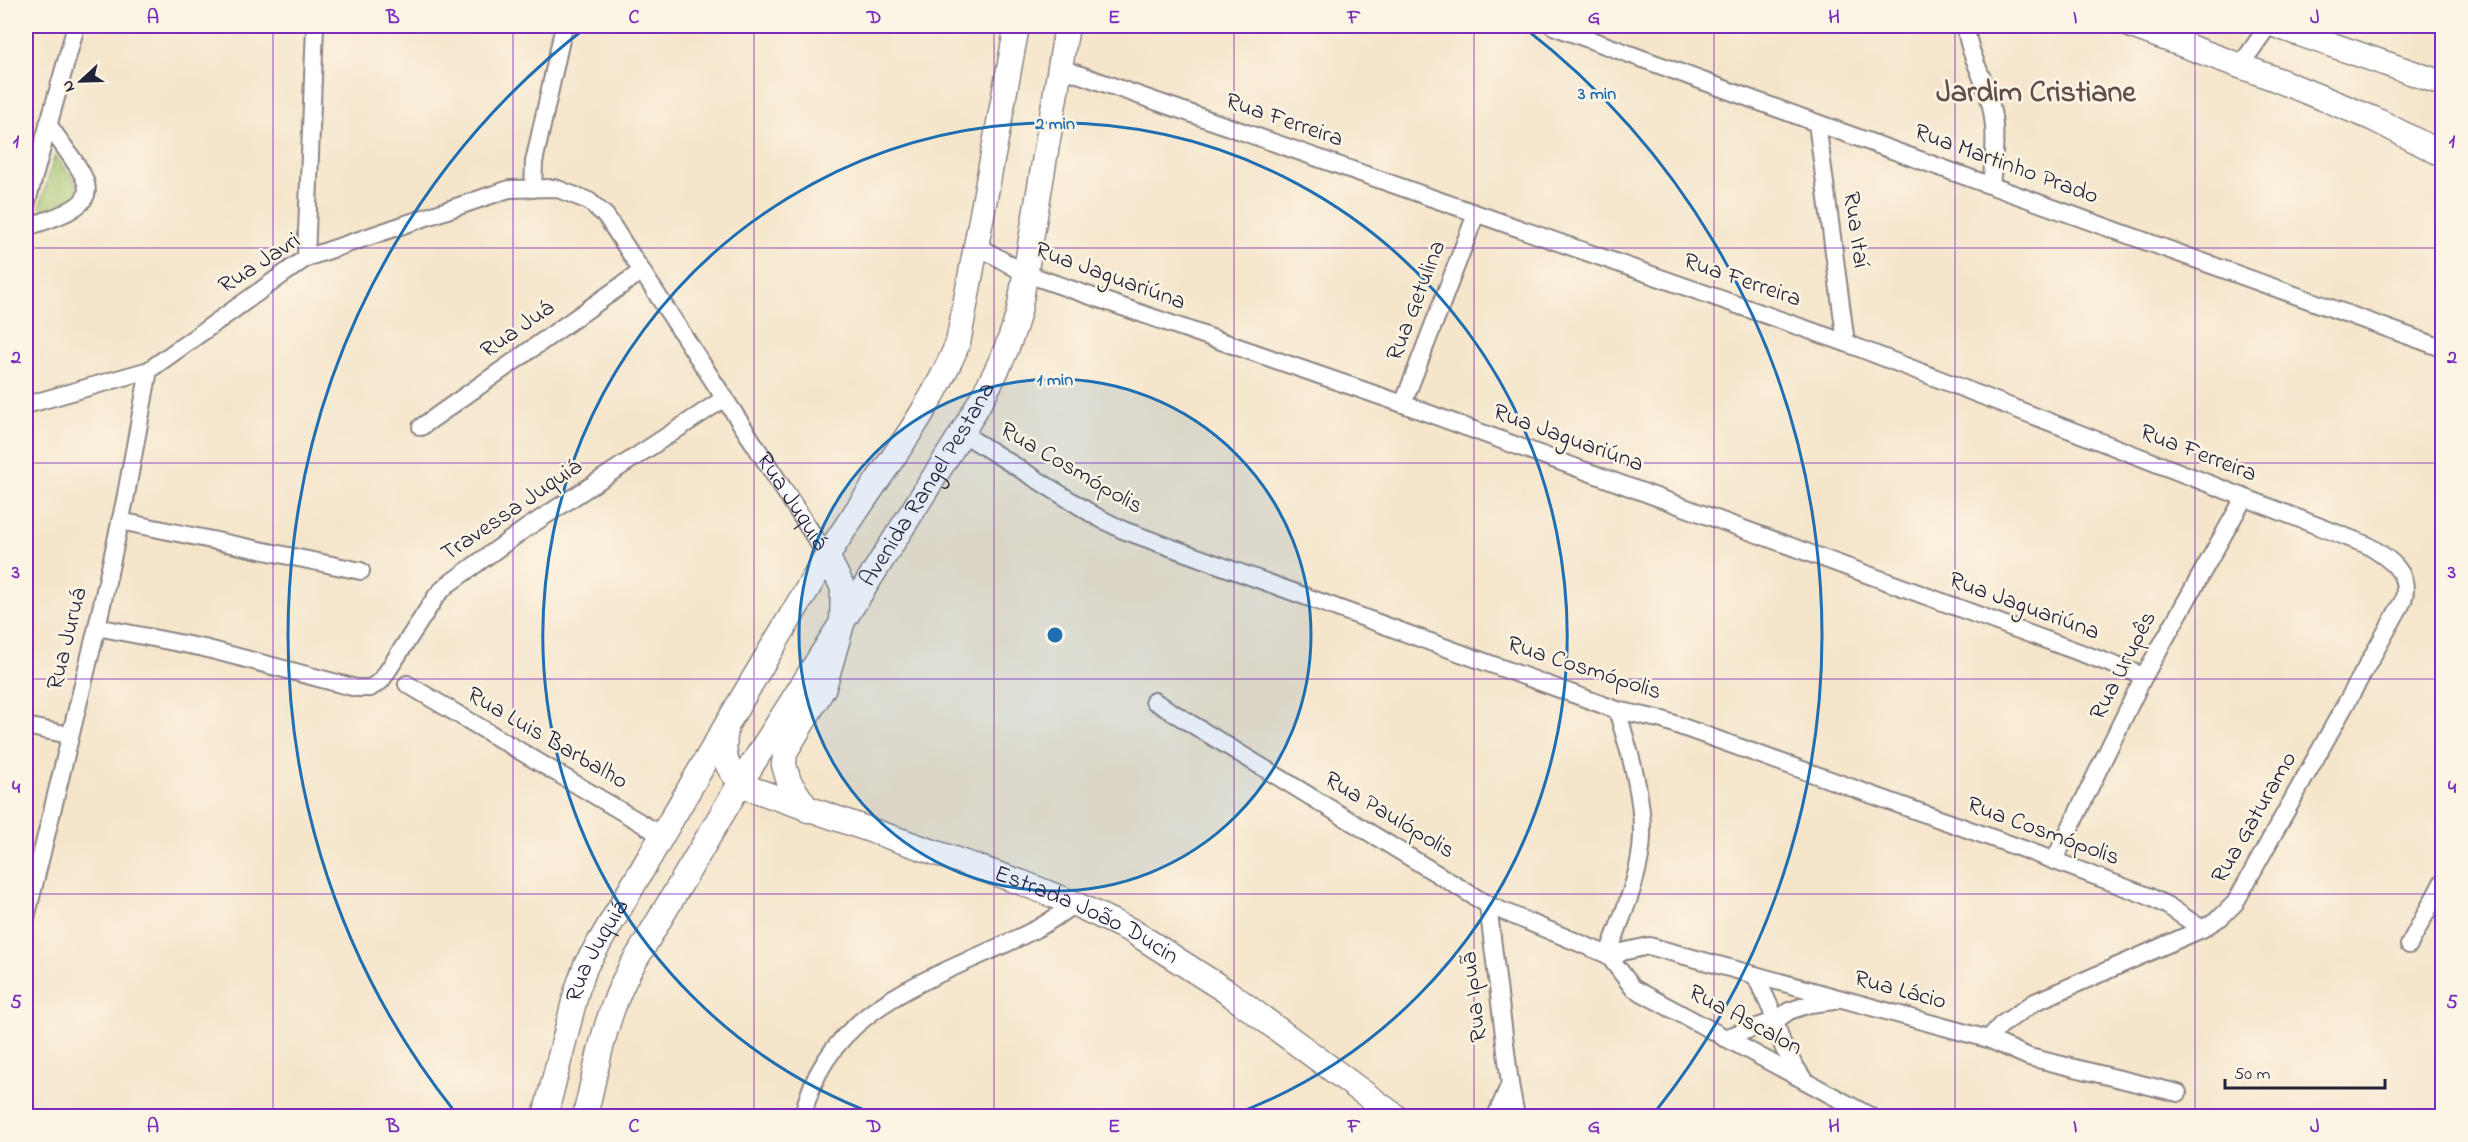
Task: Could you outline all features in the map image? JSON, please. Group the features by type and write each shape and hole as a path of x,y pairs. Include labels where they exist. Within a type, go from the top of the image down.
{"main road":[{"name":"Avenida Rangel Pestana","path":"827,555 930,403 946,374 958,344 1017,26"},
{"name":"Avenida Rangel Pestana","path":"842,624 993,381 1013,334 1067,26"},
{"path":"2132,26 2374,119 2442,154"},
{"path":"2277,26 2442,83"},
{"path":"808,810 789,782 784,765 785,752 824,687 842,624 843,588 827,555"},
{"name":"Rua Juquiá","path":"545,1116 577,990 586,965 827,555"},
{"name":"Rua Juquiá","path":"585,1116 608,1019 618,992 741,782 842,624"},
{"path":"727,724 723,754 726,762 741,782"},
{"name":"Estrada João Ducin","path":"741,782 765,796 1020,882 1075,904 1132,931 1201,973 1395,1116"}],"street":[{"path":"26,205 76,26"},
{"path":"306,258 315,26"},
{"path":"533,189 534,162 564,26"},
{"name":"Rua Martinho Prado","path":"1553,26 2442,348"},
{"path":"1966,26 1967,42 1990,104 1995,152 1992,185"},
{"path":"2240,66 2268,26"},
{"name":"Rua Ferreira","path":"1058,67 1846,343 2367,545 2384,555 2398,569"},
{"name":"Rua Itaí","path":"1817,123 1846,343"},
{"path":"26,226 72,210 85,200 88,193 88,185 83,175 48,124"},
{"name":"Rua Juquiá","path":"533,189 555,188 589,201 606,216 827,555"},
{"name":"Rua Javri","path":"26,405 148,370 306,258 509,189 533,189"},
{"name":"Rua Getulina","path":"1403,404 1476,214"},
{"name":"Rua Jaguariúna","path":"978,246 1024,273 1403,404 2144,676"},
{"name":"Rua Juá","path":"421,427 642,272"},
{"name":"Rua Juruá","path":"26,918 97,627 120,521 148,370"},
{"name":"Travessa Juquiá","path":"97,627 204,648 356,688 370,688 381,681 437,595 447,585 525,529 725,398"},
{"name":"Rua Cosmópolis","path":"962,433 1097,517 1123,530 1617,710 1663,720 2054,861 2148,896 2168,906 2202,929"},
{"name":"Rua Urupês","path":"2054,861 2144,676 2244,498"},
{"path":"120,521 362,571"},
{"name":"Rua Gaturamo","path":"1988,1040 2015,1014 2035,1002 2202,929 2221,917 2235,903 2403,602 2407,590 2398,569"},
{"name":"Rua Luis Barbalho","path":"406,684 663,836"},
{"name":"Rua Paulópolis","path":"1154,700 1488,905 1608,955"},
{"path":"1608,955 1637,868 1642,837 1640,801 1629,749 1617,710"},
{"path":"26,726 69,735"},
{"path":"2409,945 2442,883"},
{"path":"803,1116 814,1081 822,1066 845,1035 871,1011 895,996 1037,929 1075,904"},
{"name":"Rua Ipuã","path":"1488,905 1516,1116"},
{"name":"Rua Lácio","path":"1608,955 1649,946 1988,1040 2029,1057 2178,1093"},
{"name":"Rua Ascalon","path":"1608,955 1633,988 1870,1116"},
{"path":"1755,975 1784,1049 1804,1081"},
{"path":"1724,1038 1775,1022 1789,1011 1810,1004 1844,1000"},
{"path":"1496,1116 1510,1084"}],"green space":[{"path":"55,155 74,180 78,191 65,202 43,211 40,206"}],"district":[{"name":"Jardim Cristiane","path":"2036,94"}]}
